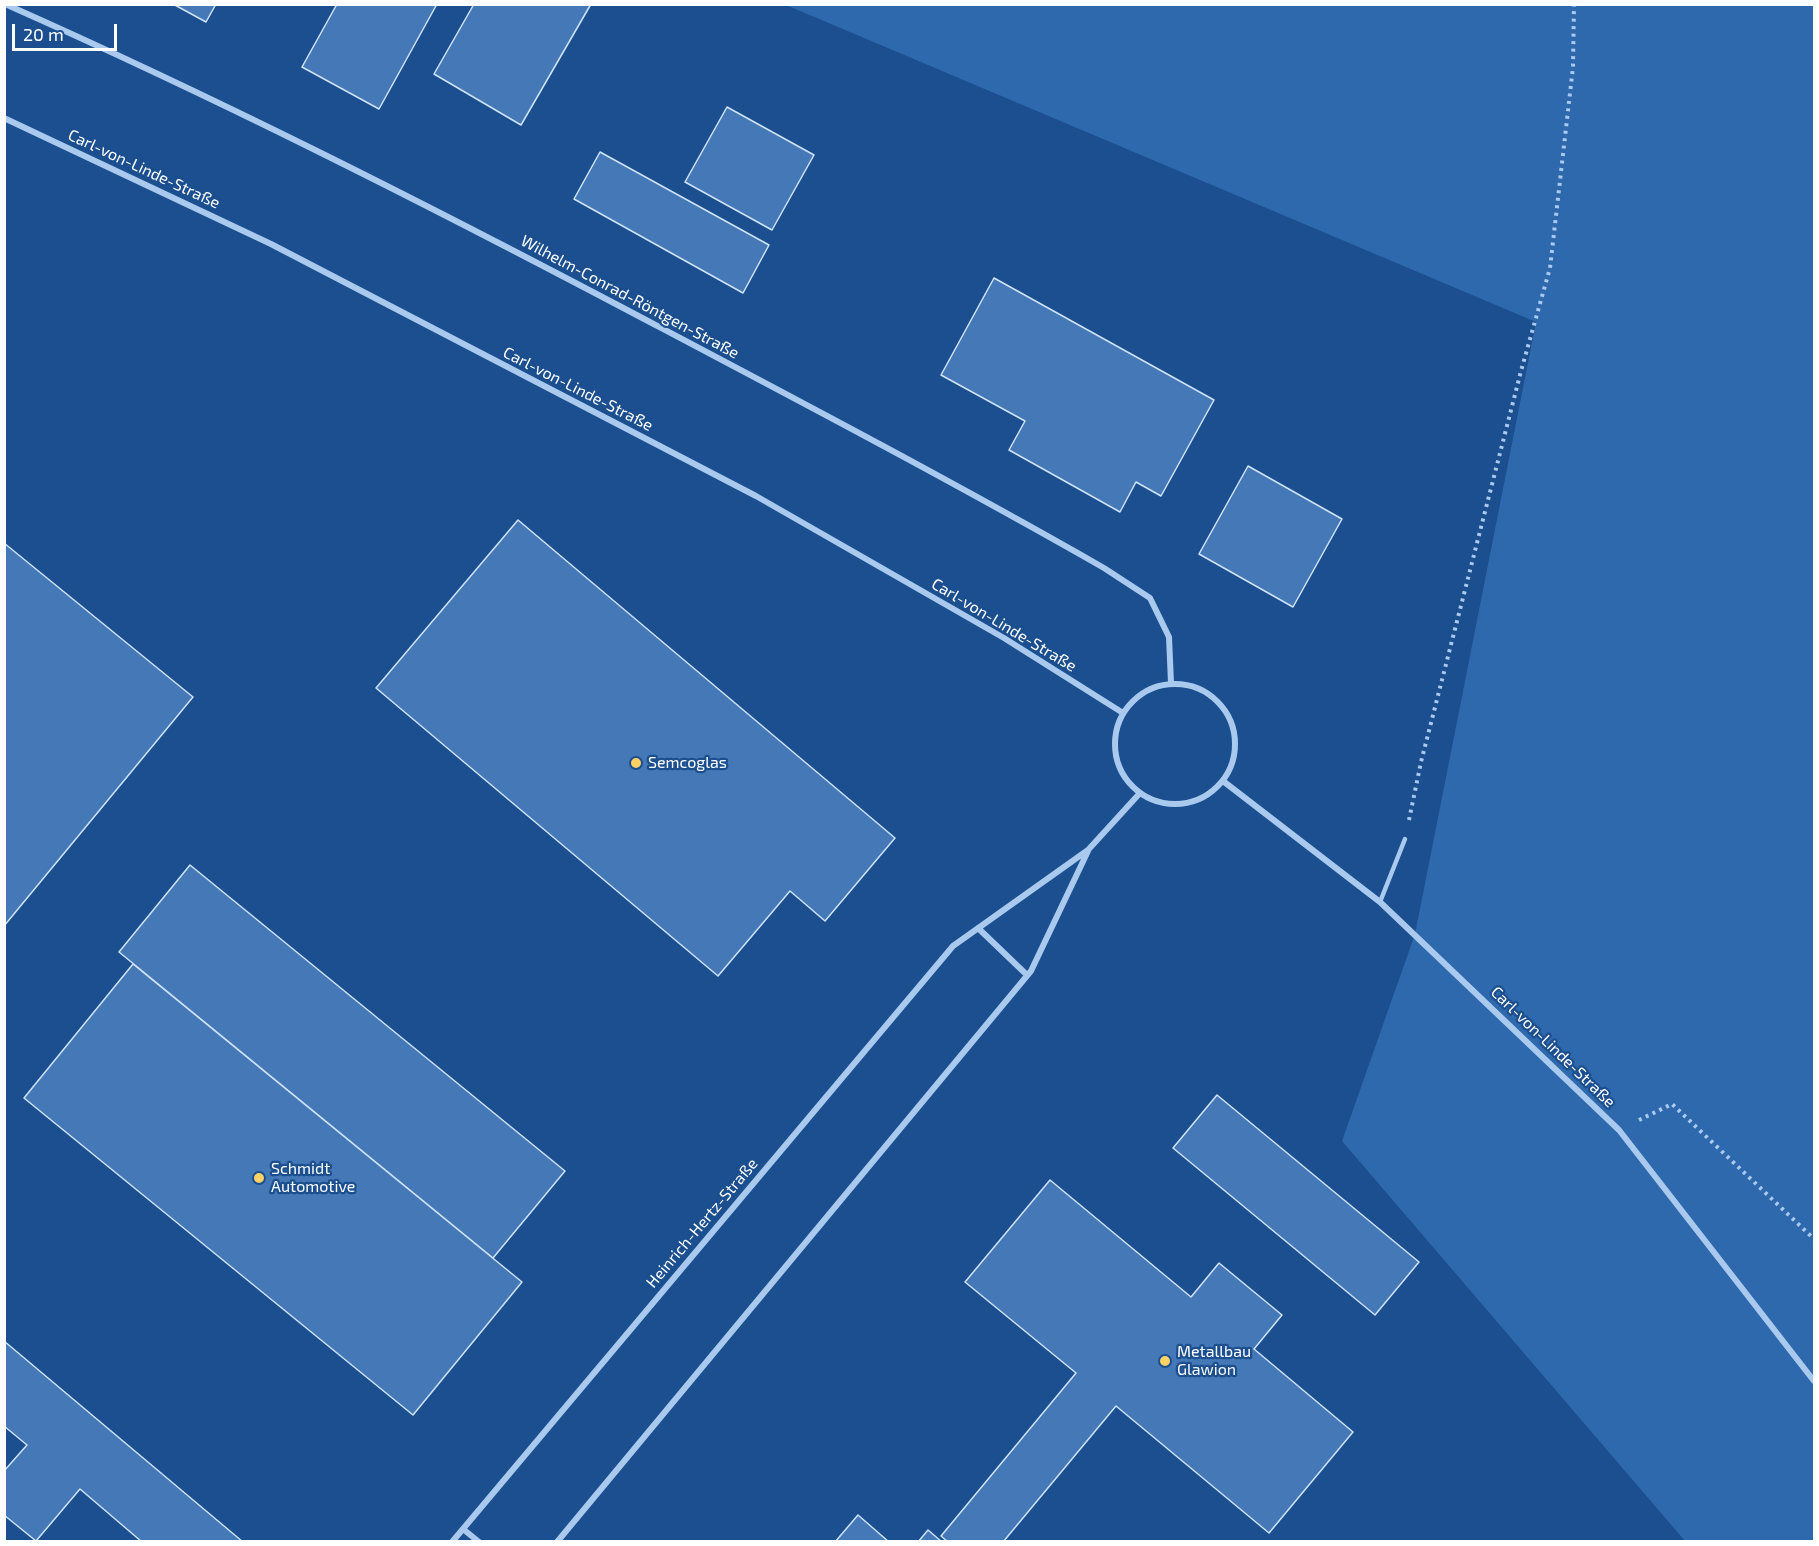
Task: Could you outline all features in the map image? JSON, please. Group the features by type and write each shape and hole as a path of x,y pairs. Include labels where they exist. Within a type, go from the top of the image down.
{"street":[{"name":"Wilhelm-Conrad-Röntgen-Straße","path":"5,4 97,45 421,202 786,394 1104,568 1150,598 1169,637 1171,683"},
{"name":"Carl-von-Linde-Straße","path":"4,118 271,244 756,496 1004,638 1123,713"},
{"path":"1171,683 1191,685 1209,693 1224,707 1233,725 1236,744 1233,764 1223,781 1210,794 1193,802 1174,805 1156,801 1140,793 1127,781 1119,765 1115,747 1116,730 1123,713 1135,698 1152,688 1171,683"},
{"name":"Carl-von-Linde-Straße","path":"1223,781 1380,902 1619,1130 1815,1381"},
{"name":"Heinrich-Hertz-Straße","path":"452,1542 954,945 1088,850 1140,793"},
{"name":"Heinrich-Hertz-Straße","path":"557,1542 1028,975 1088,850"},
{"path":"978,928 1028,975"},
{"path":"463,1528 479,1542"}],"lane":[{"path":"1380,902 1405,838"}],"path":[{"path":"1405,838 1424,750 1521,371 1550,268 1573,67 1574,4"},
{"path":"1619,1130 1672,1104 1815,1239"}],"shaded area":[{"path":"786,5 1814,5 1814,1541 1685,1541 1342,1141 1415,934 1536,322"}],"building":[{"path":"173,4 216,4 206,22"},
{"path":"337,4 437,4 379,109 302,67"},
{"path":"474,4 591,4 521,125 434,74"},
{"path":"727,107 814,155 772,230 685,182"},
{"path":"600,152 769,245 743,293 574,199"},
{"path":"994,278 1214,400 1161,496 1136,482 1120,512 1009,450 1025,421 941,375"},
{"path":"1248,466 1342,519 1293,607 1199,554"},
{"name":"Semcoglas","path":"518,520 895,838 825,921 790,891 718,976 376,688"},
{"path":"4,543 193,697 4,926"},
{"path":"190,865 565,1171 493,1258 119,952"},
{"name":"Schmidt Automotive","path":"133,964 522,1282 413,1415 24,1098"},
{"path":"1217,1095 1419,1262 1375,1315 1173,1148"},
{"name":"Metallbau Glawion","path":"1050,1180 1191,1297 1219,1263 1282,1315 1254,1349 1353,1432 1269,1533 1116,1406 1003,1542 948,1542 941,1536 1076,1373 965,1282"},
{"path":"4,1341 243,1542 142,1542 80,1489 36,1541 4,1515 4,1471 27,1445 4,1426"},
{"path":"858,1515 889,1542 835,1542"},
{"path":"928,1530 942,1542 918,1542"}],"place":[{"name":"Semcoglas","path":"636,763"},
{"name":"Schmidt Automotive","path":"259,1178"},
{"name":"Metallbau Glawion","path":"1165,1361"}]}
